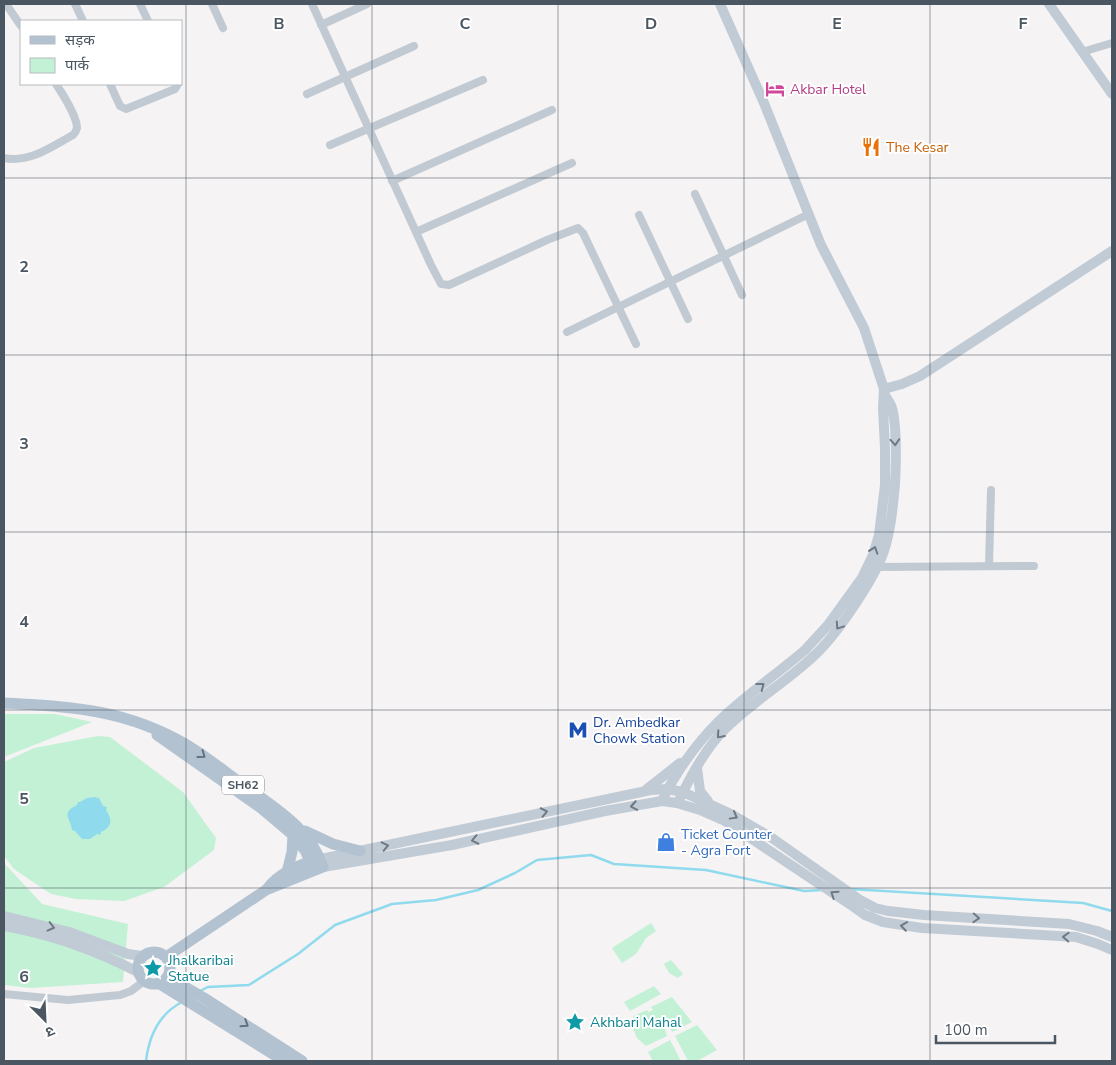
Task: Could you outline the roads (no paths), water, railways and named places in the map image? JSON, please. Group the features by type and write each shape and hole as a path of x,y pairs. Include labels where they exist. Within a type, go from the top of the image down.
{"main road":[{"path":"677,803 697,767 725,729 819,651 834,634 884,551 896,472 896,444 892,408 884,392 864,328 821,244 764,103 720,4"},
{"path":"1050,4 1112,94"},
{"path":"884,392 920,376 1112,251"},
{"path":"662,801 667,789 693,752 716,724 818,638 862,578 873,555 882,518 885,457 884,392"},
{"name":"SH62","path":"4,703 70,706 144,724 164,740 297,832 301,843 317,864"},
{"path":"644,791 693,752"},
{"path":"697,767 700,791 712,804"},
{"path":"266,890 271,882 287,872 360,851 644,791 667,789 683,792 712,804 772,838 785,854"},
{"path":"166,957 266,890 317,864 452,844 605,811 662,801 677,803 700,810 725,821 785,854 855,902 873,919 902,926 922,928 1076,937 1112,950"},
{"path":"287,872 297,832 360,851"},
{"path":"855,902 888,911 924,915 1069,924 1112,937"},
{"path":"922,928 924,915"},
{"path":"4,916 69,932 128,954 142,956 157,952 166,957 170,967 164,980"},
{"path":"4,926 64,940 105,955 149,984 164,980 185,986 202,1003 284,1061"},
{"path":"1086,940 1090,929"},
{"path":"141,977 139,961 142,956"},
{"path":"164,980 174,992 202,1003 302,1061"}],"street":[{"path":"6,4 20,25"},
{"path":"75,4 83,20"},
{"path":"140,4 148,20"},
{"path":"212,4 223,28"},
{"path":"312,4 439,281 445,286 578,228 583,233 636,344"},
{"path":"322,24 368,4"},
{"path":"1082,52 1112,43"},
{"path":"307,94 414,46"},
{"path":"330,145 483,80"},
{"path":"4,158 18,159 36,155 76,132 73,116 57,85"},
{"path":"110,85 120,106 126,109 175,89 177,85"},
{"path":"392,181 552,110"},
{"path":"416,232 572,163"},
{"path":"695,194 742,295"},
{"path":"568,332 809,214"},
{"path":"639,216 688,319"},
{"path":"989,566 991,490"},
{"path":"876,567 1034,566"},
{"path":"4,994 68,1000 120,995 131,991 141,977"}],"water":[{"path":"95,797 99,798 103,806 107,807 106,810 110,823 108,828 101,832 100,835 97,834 90,839 82,839 72,830 68,814 78,802"}],"waterway":[{"path":"200,991 208,987 249,985 298,954 335,925 392,904 436,900 478,890 515,873 537,860 591,855 614,864 706,870 804,891 822,890"},
{"path":"850,889 1083,903 1112,911"},
{"path":"146,1061 147,1052 156,1027 167,1013 182,1002"}],"place":[{"name":"Akbar Hotel","path":"775,89"},
{"name":"The Kesar","path":"871,147"},
{"name":"Dr. Ambedkar Chowk Station","path":"578,730"},
{"name":"Ticket Counter - Agra Fort","path":"666,842"},
{"name":"Jhalkaribai Statue","path":"153,968"},
{"name":"Akhbari Mahal","path":"575,1022"}]}
